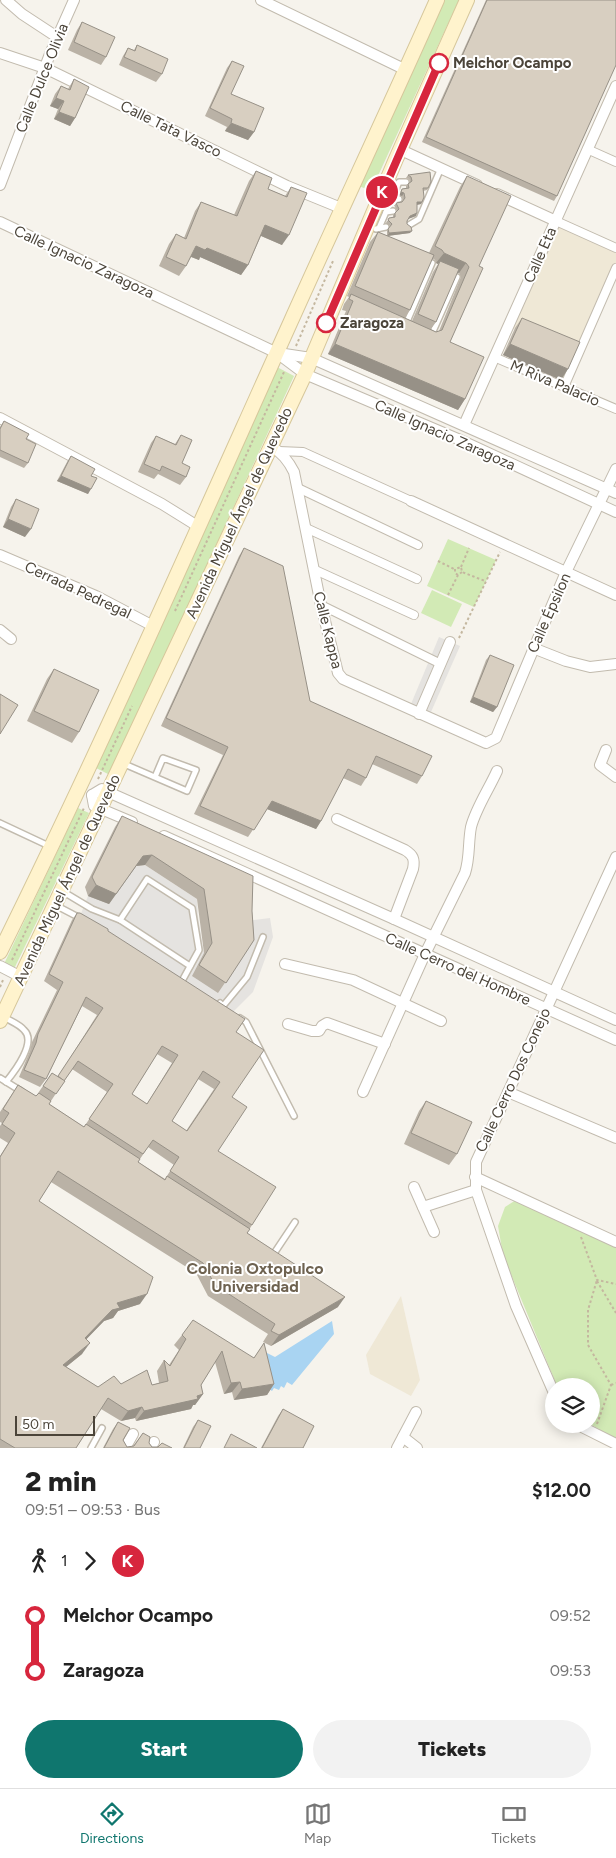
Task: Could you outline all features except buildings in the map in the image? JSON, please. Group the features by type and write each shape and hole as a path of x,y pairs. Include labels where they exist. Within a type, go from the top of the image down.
{"main road":[{"name":"Avenida Miguel Ángel de Quevedo","path":"0,952 52,847 87,793 154,627 341,208 437,0"},
{"name":"Avenida Miguel Ángel de Quevedo","path":"1,1018 100,808 275,448 311,358 341,298 370,233 400,150 467,0"}],"street":[{"path":"6,0 22,14 57,38"},
{"name":"Calle Dulce Olivia","path":"0,185 57,38 74,0"},
{"path":"261,0 406,70"},
{"name":"Calle Tata Vasco","path":"0,53 45,68 287,186 341,208"},
{"name":"Calle Eta","path":"464,425 616,86"},
{"path":"587,149 616,162"},
{"path":"400,150 616,248"},
{"name":"Calle Ignacio Zaragoza","path":"0,222 277,353 305,374 458,439 616,512"},
{"path":"564,387 616,268"},
{"name":"Calle Ignacio Zaragoza","path":"277,353 311,358 612,491"},
{"name":"M Riva Palacio","path":"494,357 616,409"},
{"path":"0,418 162,504 199,527"},
{"path":"275,448 303,452 616,596"},
{"name":"Calle Kappa","path":"275,448 288,460 298,488 313,569 338,673 343,679 475,739"},
{"name":"Calle Épsilon","path":"475,739 486,744 496,738 566,572 600,504 612,491 616,469"},
{"path":"298,488 418,545"},
{"path":"306,528 417,579"},
{"name":"Cerrada Pedregal","path":"0,556 96,596 154,627"},
{"path":"313,569 414,615"},
{"path":"321,606 441,664"},
{"path":"0,630 10,639"},
{"path":"419,714 441,664 453,643"},
{"path":"533,648 566,661 590,667 616,664"},
{"path":"606,750 600,765 616,777"},
{"path":"363,1092 425,954 465,873 469,860 469,836 472,824 497,771"},
{"path":"100,808 94,806 87,793 102,790 108,792"},
{"name":"Calle Cerro del Hombre","path":"108,792 616,1020"},
{"name":"Calle Cerro del Hombre","path":"100,808 616,1040"},
{"path":"337,819 412,855 414,861 413,868 394,919"},
{"name":"Calle Cerro Dos Conejo","path":"547,1378 516,1306 476,1190 476,1162 616,857"},
{"path":"300,898 308,881"},
{"path":"285,964 352,980 441,1021"},
{"path":"5,966 21,976"},
{"path":"288,1024 312,1031 319,1031 327,1023 384,1044"},
{"path":"508,1092 616,1138"},
{"path":"475,1177 616,1242"},
{"path":"414,1187 434,1232"},
{"path":"423,1208 476,1190"},
{"path":"398,1448 416,1412"},
{"path":"594,1433 616,1444"},
{"path":"125,1448 133,1434"},
{"path":"403,1437 418,1448"}],"lane":[{"path":"409,225 419,219 441,168"},
{"path":"428,180 436,180"},
{"path":"370,233 386,212 399,182 406,182"},
{"path":"422,197 429,196"},
{"path":"391,200 399,199"},
{"path":"416,210 424,209"},
{"path":"386,212 393,211"},
{"path":"370,233 386,227"},
{"path":"405,326 432,263 415,256"},
{"path":"422,334 431,338 457,277 431,266"},
{"path":"396,322 414,330"},
{"path":"122,763 187,791 196,770 163,758 155,777"},
{"path":"0,823 52,847"},
{"path":"120,920 147,879 192,908 199,950 182,981"},
{"path":"62,891 92,909 120,920 190,966"},
{"path":"55,905 85,921"},
{"path":"223,1006 247,977 263,937"},
{"path":"174,976 190,986"},
{"path":"215,1001 231,1011"},
{"path":"239,1017 246,1022 294,1116"},
{"path":"1,1018 25,1030 29,1038 28,1046 6,1082"},
{"path":"0,1078 31,1097"},
{"path":"266,1250 274,1255 295,1222"},
{"path":"91,1448 102,1428"}],"path":[{"path":"174,612 289,362"},
{"path":"453,643 486,582 504,543"},
{"path":"462,572 461,567 469,548"},
{"path":"438,561 455,569 458,575"},
{"path":"455,569 461,567"},
{"path":"462,572 486,582"},
{"path":"448,595 458,575 462,572"},
{"path":"5,966 87,793 134,701"},
{"path":"585,1228 580,1238 597,1280 616,1313"},
{"path":"597,1280 616,1284"},
{"path":"597,1280 588,1310 588,1345 611,1385"},
{"path":"600,1416 611,1385 616,1383"}],"shaded area":[{"path":"556,221 616,248 616,268 578,355 508,326"},
{"path":"439,637 460,646 431,712 411,704"},
{"path":"145,865 197,899 204,953 245,921 270,918 273,937 253,992 228,1017 80,916 88,896 114,896 136,866"},
{"path":"401,1296 420,1380 411,1396 370,1374 366,1355"}],"green space":[{"path":"443,0 459,0 371,191 359,186"},
{"path":"277,367 294,376 110,775 96,768"},
{"path":"448,539 496,560 474,607 427,586"},
{"path":"432,590 462,604 451,627 421,613"},
{"path":"78,808 89,813 14,969 4,964"},
{"path":"516,1200 616,1247 616,1439 600,1430 600,1378 554,1378 503,1255 498,1226 505,1207"}],"water":[{"path":"332,1321 334,1334 292,1385 287,1382 284,1388 281,1386 279,1390 274,1388 272,1391 268,1388 260,1364 267,1353 275,1357"}],"bus line":[{"name":"K","path":"326,323 439,63"}],"place":[{"name":"Melchor Ocampo","path":"439,63"},
{"name":"Zaragoza","path":"326,323"}],"district":[{"name":"Colonia Oxtopulco Universidad","path":"255,1277"}]}
